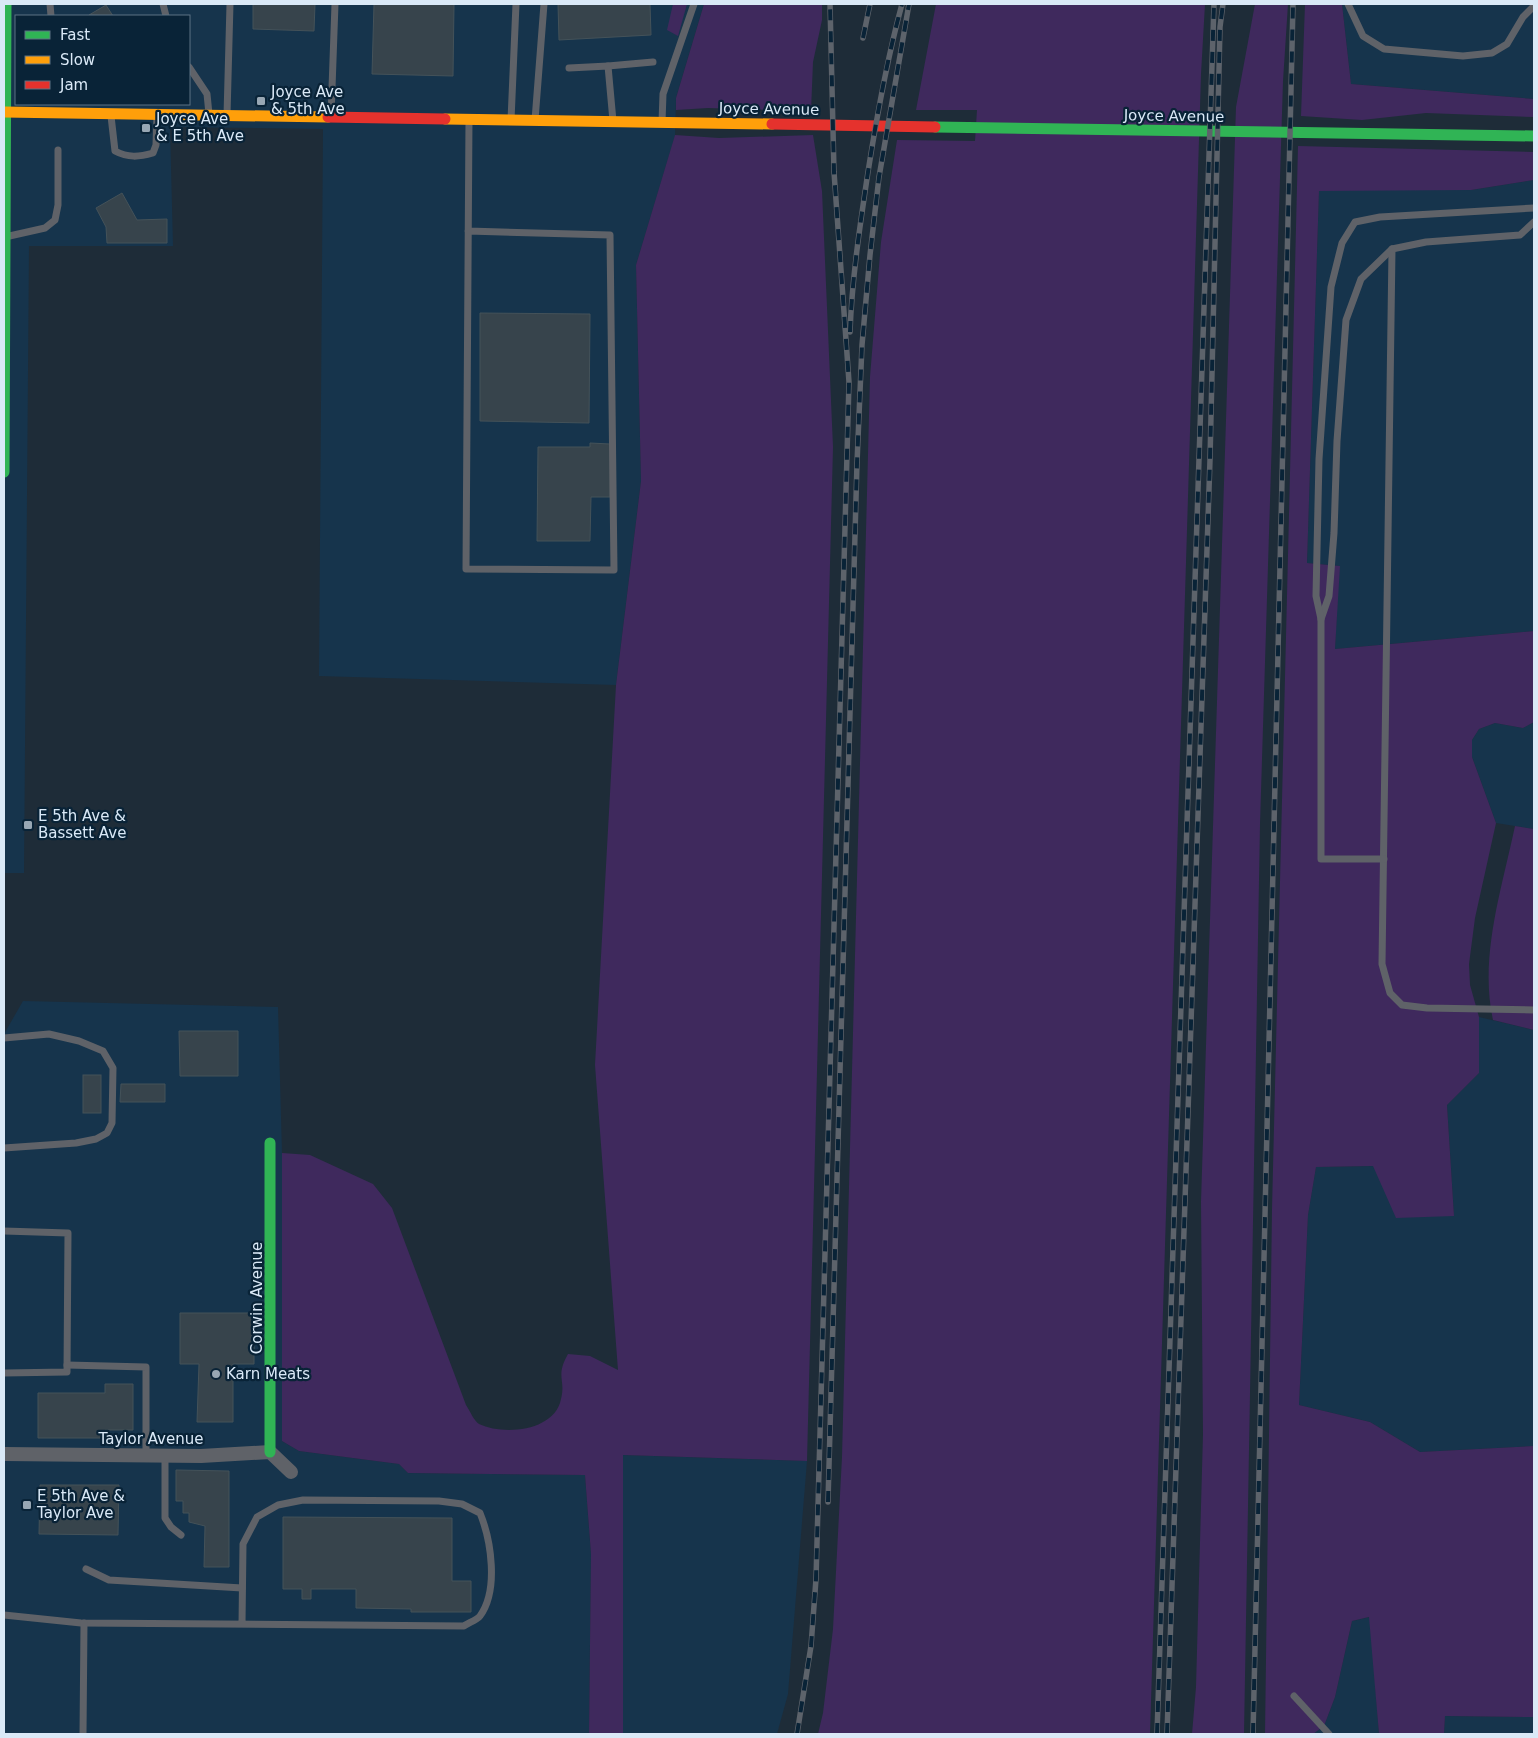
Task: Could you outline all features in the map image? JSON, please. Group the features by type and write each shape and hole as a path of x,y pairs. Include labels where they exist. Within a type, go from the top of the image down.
{"street":[{"path":"4,472 5,112 11,35 6,4"},
{"name":"Joyce Avenue","path":"5,112 63,108 111,113 131,109 157,114 1534,136"},
{"name":"Corwin Avenue","path":"270,1143 270,1452"},
{"path":"270,1452 291,1472"},
{"name":"Taylor Avenue","path":"4,1454 165,1456 270,1452"}],"lane":[{"path":"227,115 230,4"},
{"path":"332,116 335,4"},
{"path":"511,120 516,4"},
{"path":"536,120 544,4"},
{"path":"662,122 663,94 694,4"},
{"path":"1348,4 1363,36 1384,49 1462,56 1492,53 1507,44 1522,17 1534,6"},
{"path":"569,68 653,62"},
{"path":"608,66 613,122"},
{"path":"190,69 207,94 209,115"},
{"path":"111,113 115,151 125,156 143,156 153,153 156,145 157,114"},
{"path":"468,119 466,569 614,570 610,235 468,230"},
{"path":"5,237 45,228 55,220 58,205 58,150"},
{"path":"1384,859 1321,859 1320,619 1316,596 1319,459 1331,287 1342,243 1355,222 1380,216 1534,208"},
{"path":"1320,619 1329,596 1334,533 1337,441 1346,320 1361,279 1392,249 1426,242 1520,235 1534,222"},
{"path":"1392,249 1382,964 1390,993 1402,1005 1427,1008 1534,1010"},
{"path":"4,1038 49,1034 79,1041 103,1051 113,1068 112,1124 107,1133 96,1139 76,1143 4,1148"},
{"path":"4,1232 68,1232 67,1372 4,1373"},
{"path":"67,1364 146,1367 146,1456"},
{"path":"165,1456 166,1518 171,1527 181,1534"},
{"path":"4,1614 84,1623 464,1626 480,1616 488,1597 492,1557 488,1533 480,1513 462,1504 454,1503 302,1500 278,1505 257,1518 243,1544 242,1624"},
{"path":"86,1569 109,1580 242,1588"},
{"path":"83,1734 84,1623"},
{"path":"1294,1696 1329,1734"}],"shaded area":[{"path":"4,4 704,4 676,98 675,136 636,265 641,481 616,685 319,676 323,129 170,127 173,246 29,246 24,873 4,873"},
{"path":"673,4 687,4 678,36 667,30"},
{"path":"704,4 822,4 822,20 813,62 811,111 708,108 676,110 676,98"},
{"path":"936,4 1205,4 1201,74 1150,1734 818,1734 823,1713 833,1629 842,1457 870,377 881,242 897,140 975,141 977,110 916,110"},
{"path":"1255,4 1288,4 1283,81 1260,824 1244,1734 1192,1734 1196,1687 1203,1434 1201,1202 1236,107"},
{"path":"1305,4 1342,4 1351,84 1534,99 1534,117 1426,113 1362,120 1301,116"},
{"path":"1342,4 1534,4 1534,99 1351,84"},
{"path":"675,135 719,138 813,135 822,191 833,447 807,1461 623,1455 623,1734 589,1734 591,1554 585,1475 408,1473 399,1464 299,1451 282,1441 282,1153 310,1155 373,1184 392,1208 466,1405 477,1423 489,1428 514,1430 539,1424 549,1418 557,1410 561,1399 561,1373 568,1354 590,1356 618,1370 595,1065 616,685 641,481 636,265"},
{"path":"1298,146 1534,152 1534,180 1471,190 1319,191 1307,563 1340,566 1335,649 1534,631 1534,722 1523,728 1495,723 1479,729 1472,740 1472,757 1496,823 1475,918 1469,964 1470,985 1479,1017 1479,1073 1447,1105 1454,1216 1396,1218 1373,1166 1316,1167 1308,1215 1299,1405 1370,1422 1420,1452 1534,1446 1534,1717 1445,1716 1444,1734 1379,1734 1369,1617 1352,1621 1335,1697 1324,1726 1313,1734 1265,1734 1272,1209"},
{"path":"1534,180 1534,631 1335,649 1339,566 1307,563 1319,190 1471,190"},
{"path":"1534,722 1534,829 1496,823 1472,757 1472,740 1479,729 1495,723 1523,728"},
{"path":"1515,826 1534,829 1534,1030 1493,1020 1489,996 1490,947"},
{"path":"23,1001 278,1007 282,1153 282,1441 299,1451 399,1464 408,1473 585,1475 591,1554 589,1734 4,1734 4,1034"},
{"path":"1479,1017 1534,1030 1534,1446 1420,1452 1370,1422 1299,1405 1308,1215 1316,1167 1373,1166 1454,1216 1447,1105 1479,1073"},
{"path":"623,1455 807,1461 788,1694 777,1734 623,1734"},
{"path":"1370,1617 1379,1734 1313,1734 1324,1726 1335,1697 1352,1621"},
{"path":"1445,1716 1534,1717 1534,1734 1444,1734"}],"building":[{"path":"253,4 315,4 314,31 253,29"},
{"path":"374,4 454,4 453,76 372,74"},
{"path":"558,4 650,4 651,35 559,40"},
{"path":"106,5 112,15 89,15"},
{"path":"122,193 137,220 167,219 167,243 107,243 106,227 96,208"},
{"path":"480,313 590,314 589,423 480,421"},
{"path":"590,443 610,444 610,497 591,497 590,541 537,541 538,447 590,447"},
{"path":"179,1031 238,1031 238,1076 180,1076"},
{"path":"83,1075 101,1075 101,1113 83,1113"},
{"path":"121,1084 165,1084 165,1102 120,1102"},
{"name":"Karn Meats","path":"180,1313 254,1313 254,1364 233,1364 233,1422 197,1422 199,1364 180,1364"},
{"path":"105,1384 133,1384 133,1430 105,1430 105,1438 38,1438 38,1393 105,1393"},
{"path":"176,1470 229,1471 229,1567 204,1567 205,1526 189,1522 189,1513 183,1513 183,1501 176,1501"},
{"path":"40,1485 119,1485 118,1535 39,1534"},
{"path":"283,1517 452,1518 452,1581 471,1581 471,1612 411,1612 411,1609 356,1608 356,1589 311,1589 311,1599 302,1599 302,1589 283,1589"}],"railway":[{"path":"797,1734 811,1646 816,1579 849,382 834,172 830,4"},
{"path":"863,38 870,4"},
{"path":"850,332 854,272 868,172 883,87 902,4"},
{"path":"828,1502 857,463 862,345 879,177 909,4"},
{"path":"1157,1734 1214,4"},
{"path":"1167,1734 1210,460 1220,27 1223,4"},
{"path":"1253,1734 1293,4"}],"traffic: fast":[{"path":"4,472 6,4"},
{"path":"935,127 1534,136"},
{"path":"270,1143 270,1452"}],"traffic: slow":[{"path":"4,112 328,117"},
{"path":"445,119 772,124"}],"traffic: jam":[{"path":"328,117 445,119"},
{"path":"772,124 935,127"}],"place":[{"name":"Joyce Ave & 5th Ave","path":"261,101"},
{"name":"Joyce Ave & E 5th Ave","path":"146,128"},
{"name":"E 5th Ave & Bassett Ave","path":"28,825"},
{"name":"Karn Meats","path":"216,1374"},
{"name":"E 5th Ave & Taylor Ave","path":"27,1505"}]}
